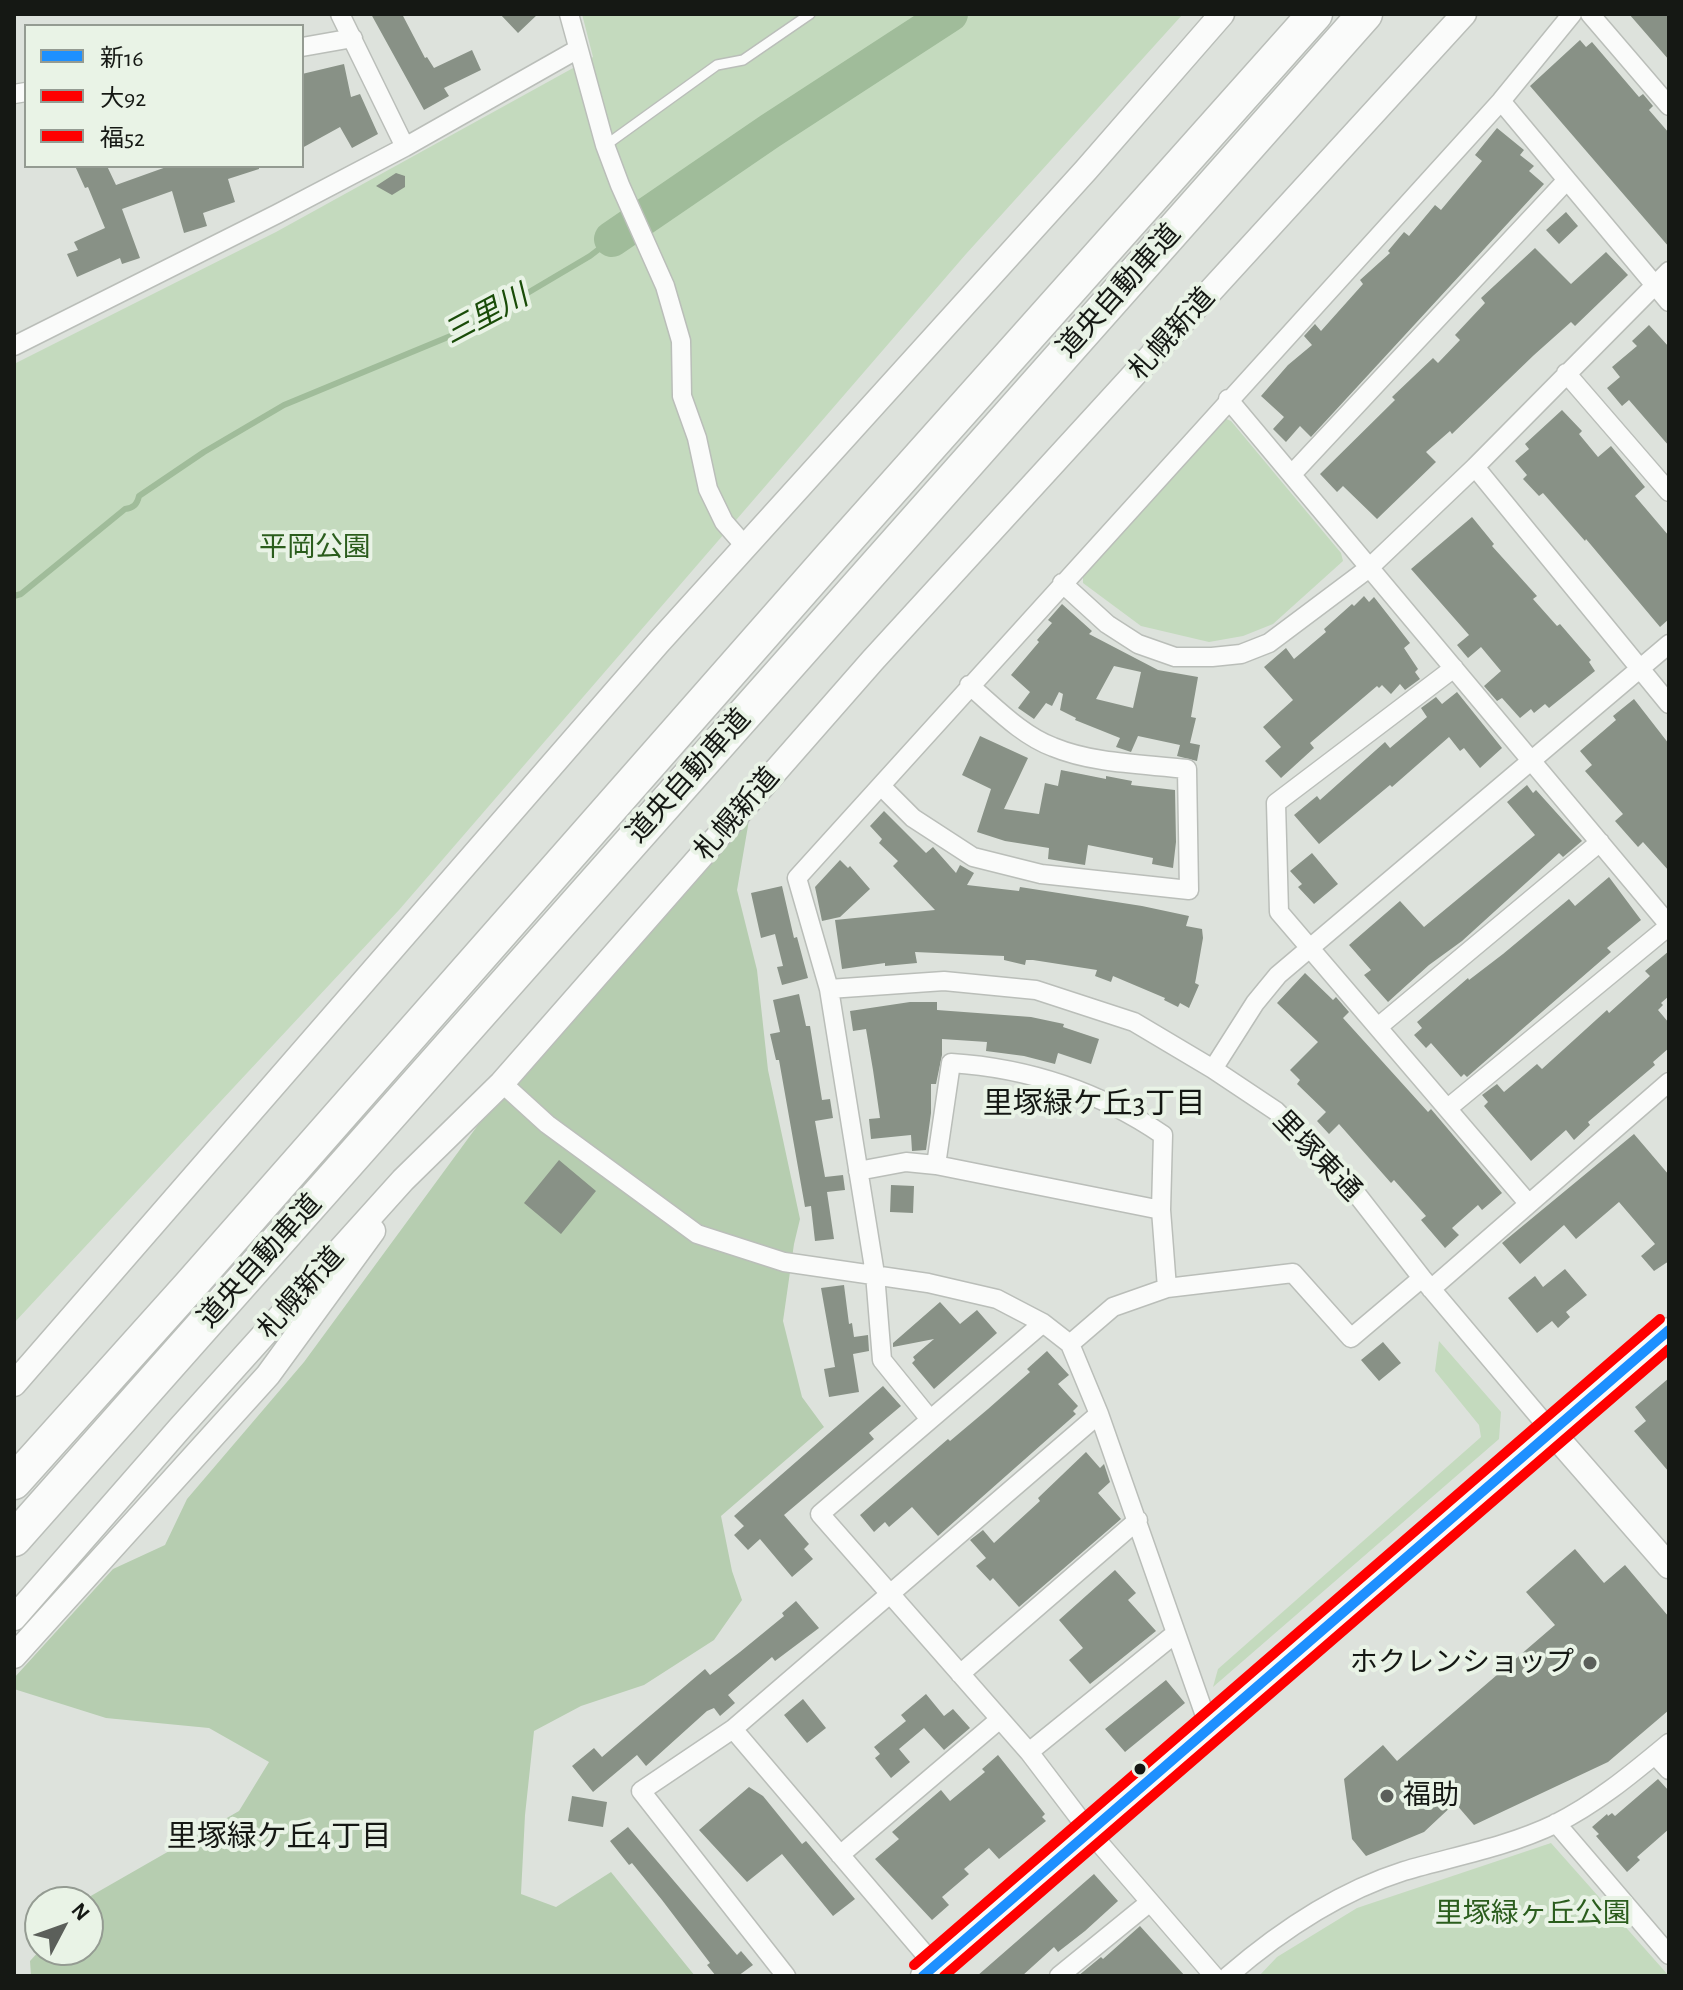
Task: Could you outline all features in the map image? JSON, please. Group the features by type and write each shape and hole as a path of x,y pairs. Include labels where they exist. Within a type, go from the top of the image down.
{"highway":[{"name":"道央自動車道","path":"14,1482 1315,14"},
{"name":"道央自動車道","path":"14,1539 1365,14"}],"street":[{"path":"340,14 405,147"},
{"path":"569,14 605,145 665,286 681,341 682,396 697,438 708,489 724,522 745,546"},
{"path":"14,1384 626,679 1086,170 1222,14"},
{"name":"札幌新道","path":"14,1618 403,1180 502,1083 873,660 1464,14"},
{"path":"929,1418 882,1360 875,1274 829,989 797,878 1501,101 1572,14"},
{"path":"1590,14 1669,106"},
{"path":"304,47 353,38"},
{"path":"14,346 405,147 578,49"},
{"path":"1501,101 1669,302"},
{"path":"1292,474 1567,180"},
{"path":"1062,583 1107,624 1138,644 1175,657 1241,654 1269,643 1369,568 1475,467 1669,271"},
{"path":"1566,373 1669,492"},
{"path":"1228,399 1669,925 1448,1108"},
{"path":"1475,467 1669,704"},
{"path":"1213,1069 1255,1003 1278,975 1669,644"},
{"path":"1454,668 1276,803 1279,912 1528,1203"},
{"path":"881,786 913,818 973,857 1041,874 1189,890 1187,769 1093,757 1053,747 1021,729 969,685"},
{"path":"1378,1027 1600,842"},
{"name":"里塚東通","path":"829,989 944,981 1036,990 1134,1022 1276,1111 1348,1183 1427,1283 1669,1566"},
{"path":"936,1165 951,1063 993,1066 1042,1078 1097,1097 1163,1135 1161,1210 1167,1288"},
{"path":"1070,1344 1113,1307 1167,1288 1293,1273 1351,1338 1528,1203 1669,1082"},
{"path":"502,1083 547,1124 697,1234 784,1262 875,1274 997,1299 1043,1323 1070,1344 1138,1520 1209,1727"},
{"path":"858,1171 906,1162 936,1165 1161,1210"},
{"path":"14,1656 268,1375 364,1247 403,1180"},
{"path":"14,1360 105,1280"},
{"path":"1043,1323 820,1514 1029,1752 1089,1831 1214,1976"},
{"path":"733,1729 840,1855 929,1971 1669,1330"},
{"path":"786,1976 641,1791 733,1729 1099,1414"},
{"path":"960,1674 1138,1520"},
{"path":"1029,1752 1176,1633"},
{"path":"840,1855 1000,1719"},
{"path":"1228,1976 1269,1941 1349,1892 1403,1872 1503,1844 1556,1823 1619,1784 1662,1749 1669,1770"},
{"path":"1556,1823 1669,1955"},
{"path":"1059,1976 1150,1902"}],"lane":[{"path":"605,145 717,65 743,60 810,14"}],"green space":[{"name":"平岡公園","path":"582,14 1183,14 966,254 399,910 14,1323 14,364 276,232 593,57"},
{"path":"1224,418 1231,421 1341,553 1343,561 1273,624 1243,636 1209,642 1141,626 1083,583 1083,574"},
{"path":"749,820 737,890 757,970 768,1070 800,1219 783,1321 802,1397 824,1427 721,1516 732,1571 742,1600 714,1640 644,1685 581,1706 534,1731 521,1894 556,1907 611,1872 695,1976 31,1976 30,1966 104,1966 104,1888 239,1811 269,1762 209,1728 106,1718 14,1689 14,1678 113,1569 165,1545 187,1499 304,1362 478,1125 678,890"},
{"path":"1439,1341 1501,1412 1499,1439 1213,1687 1218,1669 1481,1437 1479,1425 1435,1371"},
{"name":"里塚緑ヶ丘公園","path":"1551,1843 1669,1976 1259,1976 1277,1957 1357,1908"}],"building":[{"path":"371,14 402,14 425,58 434,68 472,50 481,70 444,88 449,96 424,110"},
{"path":"500,14 538,14 518,33"},
{"path":"1629,14 1669,14 1669,60"},
{"path":"1580,40 1586,47 1592,42 1639,97 1643,94 1653,106 1649,110 1669,133 1669,247 1530,86"},
{"path":"344,64 351,97 360,94 378,134 352,148 340,127 304,147 304,74"},
{"path":"1497,128 1524,150 1520,155 1534,166 1529,171 1544,184 1311,437 1300,426 1286,442 1273,429 1284,417 1261,396 1288,365 1312,345 1304,336 1315,324 1321,331 1363,284 1360,280 1390,253 1388,251 1404,232 1409,236 1435,205 1441,210 1482,161 1475,155"},
{"path":"76,168 108,168 116,185 163,168 259,168 228,179 235,202 203,213 207,226 184,233 172,191 122,209 140,258 122,264 120,258 77,277 67,254 78,250 74,242 105,228 88,187 85,188"},
{"path":"396,173 405,176 405,187 392,195 376,186"},
{"path":"1566,212 1578,226 1559,244 1546,230"},
{"path":"1535,248 1571,284 1606,252 1628,275 1575,326 1571,322 1534,355 1452,434 1450,431 1426,452 1436,462 1377,519 1343,486 1337,492 1320,474 1395,400 1392,397 1433,358 1438,363 1460,340 1455,335 1485,303 1481,298"},
{"path":"1649,325 1669,347 1669,446 1629,400 1622,406 1607,388 1620,377 1612,367 1637,346 1632,341"},
{"path":"1562,410 1582,431 1579,434 1598,457 1611,446 1645,487 1635,496 1669,536 1669,619 1660,627 1586,539 1543,493 1539,496 1523,479 1527,475 1515,461 1529,449 1525,444"},
{"path":"1472,517 1494,544 1492,546 1537,596 1533,599 1591,660 1589,662 1595,671 1549,708 1545,704 1534,713 1531,709 1520,718 1502,698 1497,701 1484,686 1501,671 1481,647 1468,658 1457,645 1469,635 1411,569"},
{"path":"1364,596 1369,602 1374,597 1410,643 1404,648 1418,669 1415,672 1420,679 1405,690 1400,684 1391,694 1382,685 1377,686 1310,743 1314,748 1281,778 1265,761 1281,747 1263,727 1293,700 1264,667 1286,648 1294,659"},
{"path":"1062,604 1092,631 1089,634 1158,670 1198,677 1191,717 1196,718 1190,743 1200,745 1197,761 1177,756 1180,745 1138,736 1131,752 1116,747 1120,738 1075,720 1060,710 1063,694 1059,692 1052,706 1046,703 1034,719 1018,708 1030,692 1011,675 1052,623 1048,620","holes":["1114,666 1141,672 1133,708 1096,699"]},
{"path":"1457,692 1502,748 1480,768 1464,748 1460,751 1449,737 1319,844 1294,815 1317,796 1320,800 1385,742 1390,748 1427,717 1421,708 1436,697 1442,704"},
{"path":"1634,699 1669,744 1669,871 1643,842 1638,847 1615,821 1623,814 1585,771 1592,765 1580,751 1616,720 1613,716"},
{"path":"980,736 1028,758 1004,809 1039,814 1045,783 1058,786 1061,770 1132,781 1131,785 1175,790 1173,868 1152,864 1153,858 1088,845 1085,865 1048,859 1049,848 1005,841 977,832 991,789 962,775"},
{"path":"1527,785 1533,793 1536,790 1582,841 1563,857 1559,853 1462,941 1429,965 1388,1002 1364,975 1371,970 1349,945 1400,901 1424,927 1535,835 1507,802"},
{"path":"884,811 926,853 933,847 956,873 960,865 974,873 967,885 1019,891 1020,887 1189,916 1186,926 1202,929 1203,938 1195,983 1199,985 1189,1008 1180,1003 1178,1007 1165,998 1113,976 1111,982 1095,976 1097,970 1033,960 1026,960 1025,965 1004,960 1004,956 915,952 917,963 885,966 885,963 842,969 835,920 935,910 893,866 898,861 879,843 882,839 870,826"},
{"path":"1312,853 1338,884 1314,904 1298,887 1302,884 1290,871"},
{"path":"840,860 848,868 850,866 870,889 840,917 822,921 815,887"},
{"path":"1609,877 1641,920 1607,948 1611,952 1467,1077 1464,1074 1461,1077 1431,1043 1426,1048 1414,1035 1422,1028 1417,1022 1468,978 1503,954 1569,899 1575,906"},
{"path":"782,886 794,938 797,937 808,978 782,985 777,967 783,966 775,934 761,938 751,893"},
{"path":"1669,951 1669,996 1658,1010 1669,1023 1669,1048 1653,1062 1655,1065 1588,1122 1590,1125 1574,1140 1566,1130 1531,1161 1484,1106 1488,1102 1482,1095 1497,1084 1504,1092 1537,1064 1542,1069 1650,976 1645,971"},
{"path":"1305,973 1333,1000 1336,997 1349,1012 1343,1018 1428,1112 1431,1109 1502,1193 1482,1210 1478,1205 1452,1228 1459,1235 1445,1248 1421,1220 1426,1216 1394,1180 1391,1183 1339,1124 1329,1134 1317,1121 1326,1112 1297,1084 1300,1080 1290,1070 1318,1042 1277,1003"},
{"path":"799,994 806,1026 810,1026 822,1100 830,1099 833,1118 815,1121 825,1177 843,1175 845,1190 827,1192 834,1239 815,1241 811,1206 805,1207 779,1060 776,1060 770,1034 780,1032 773,1000"},
{"path":"910,1002 937,1002 937,1010 1031,1017 1064,1024 1063,1027 1099,1039 1091,1064 1058,1053 1055,1064 986,1051 987,1042 942,1039 936,1084 931,1084 926,1150 912,1151 911,1135 871,1139 869,1119 880,1118 873,1070 866,1029 853,1031 850,1011"},
{"path":"1634,1134 1669,1175 1669,1261 1654,1271 1641,1256 1655,1244 1619,1202 1576,1239 1564,1225 1520,1264 1502,1243"},
{"path":"559,1160 596,1191 561,1234 524,1203"},
{"path":"891,1185 914,1186 913,1213 890,1212"},
{"path":"1565,1269 1587,1295 1566,1312 1570,1317 1558,1328 1552,1321 1537,1333 1508,1298 1535,1276 1543,1287"},
{"path":"844,1285 849,1324 852,1323 854,1337 868,1335 869,1351 853,1354 859,1392 829,1397 824,1369 835,1367 821,1288"},
{"path":"940,1302 960,1324 977,1310 997,1333 934,1389 912,1363 915,1360 913,1357 934,1339 893,1347 893,1343"},
{"path":"1383,1342 1401,1363 1379,1381 1361,1360"},
{"path":"1047,1351 1069,1375 1058,1384 1078,1406 1073,1411 1076,1414 938,1536 912,1507 889,1527 885,1522 874,1532 860,1515 948,1439 950,1441 988,1409 1030,1372 1027,1369"},
{"path":"1669,1378 1669,1472 1634,1431 1646,1421 1635,1407"},
{"path":"883,1386 901,1406 869,1433 874,1439 784,1515 809,1544 804,1549 813,1559 792,1577 760,1539 748,1550 734,1535 744,1526 734,1516"},
{"path":"1086,1452 1100,1468 1104,1464 1110,1482 1098,1493 1121,1519 1019,1607 993,1578 990,1581 976,1566 986,1558 970,1540 983,1530 994,1543 1040,1501 1038,1498"},
{"name":"ホクレンショップ","path":"1575,1549 1604,1583 1625,1565 1669,1617 1669,1710 1608,1762 1474,1825 1455,1803 1424,1832 1366,1856 1352,1839 1344,1779 1383,1745 1397,1761 1555,1625 1526,1592"},
{"path":"1115,1570 1136,1593 1128,1600 1156,1631 1090,1684 1069,1660 1083,1648 1059,1620"},
{"path":"796,1601 819,1628 775,1661 772,1657 728,1695 735,1703 720,1716 714,1708 707,1711 646,1766 637,1755 593,1792 572,1766 594,1748 602,1757 705,1669 710,1675 740,1652 784,1616 782,1613"},
{"path":"1166,1680 1185,1703 1125,1752 1105,1729"},
{"path":"926,1694 944,1716 953,1709 970,1728 944,1750 924,1728 899,1749 910,1762 891,1778 875,1758 880,1754 874,1747 906,1721 901,1715"},
{"path":"803,1699 826,1728 807,1743 784,1715"},
{"path":"998,1755 1045,1814 1042,1817 1046,1821 999,1859 989,1848 964,1869 969,1874 942,1897 949,1905 932,1920 875,1859 899,1839 892,1832 941,1790 950,1801 985,1772 982,1769"},
{"path":"1658,1779 1669,1791 1669,1829 1637,1857 1640,1860 1627,1872 1592,1827 1607,1814 1615,1816"},
{"path":"749,1787 763,1796 802,1844 806,1841 855,1899 833,1916 782,1854 747,1882 699,1830"},
{"path":"572,1796 607,1802 603,1827 568,1821"},
{"path":"628,1827 737,1955 741,1951 753,1965 738,1976 716,1976 707,1965 710,1963 662,1900 610,1841"},
{"path":"1094,1874 1118,1901 1085,1931 1058,1952 1054,1947 1022,1976 977,1976"},
{"path":"1140,1926 1185,1976 1078,1976 1101,1957 1103,1959"}],"waterway":[{"name":"三里川","path":"612,239 950,14"},
{"name":"三里川","path":"14,596 21,594 125,509 134,506 139,496 204,452 284,405 465,330 590,256 612,239"}],"transit line":[{"name":"福52","path":"914,1965 1660,1319"},
{"name":"新16","path":"923,1976 1669,1330"},
{"name":"大92","path":"944,1976 1669,1349"}],"place":[{"name":"ホクレンショップ","path":"1590,1663"},
{"name":"福助","path":"1387,1796"}],"district":[{"name":"里塚緑ケ丘3丁目","path":"1094,1104"},
{"name":"里塚緑ケ丘4丁目","path":"279,1837"}]}
